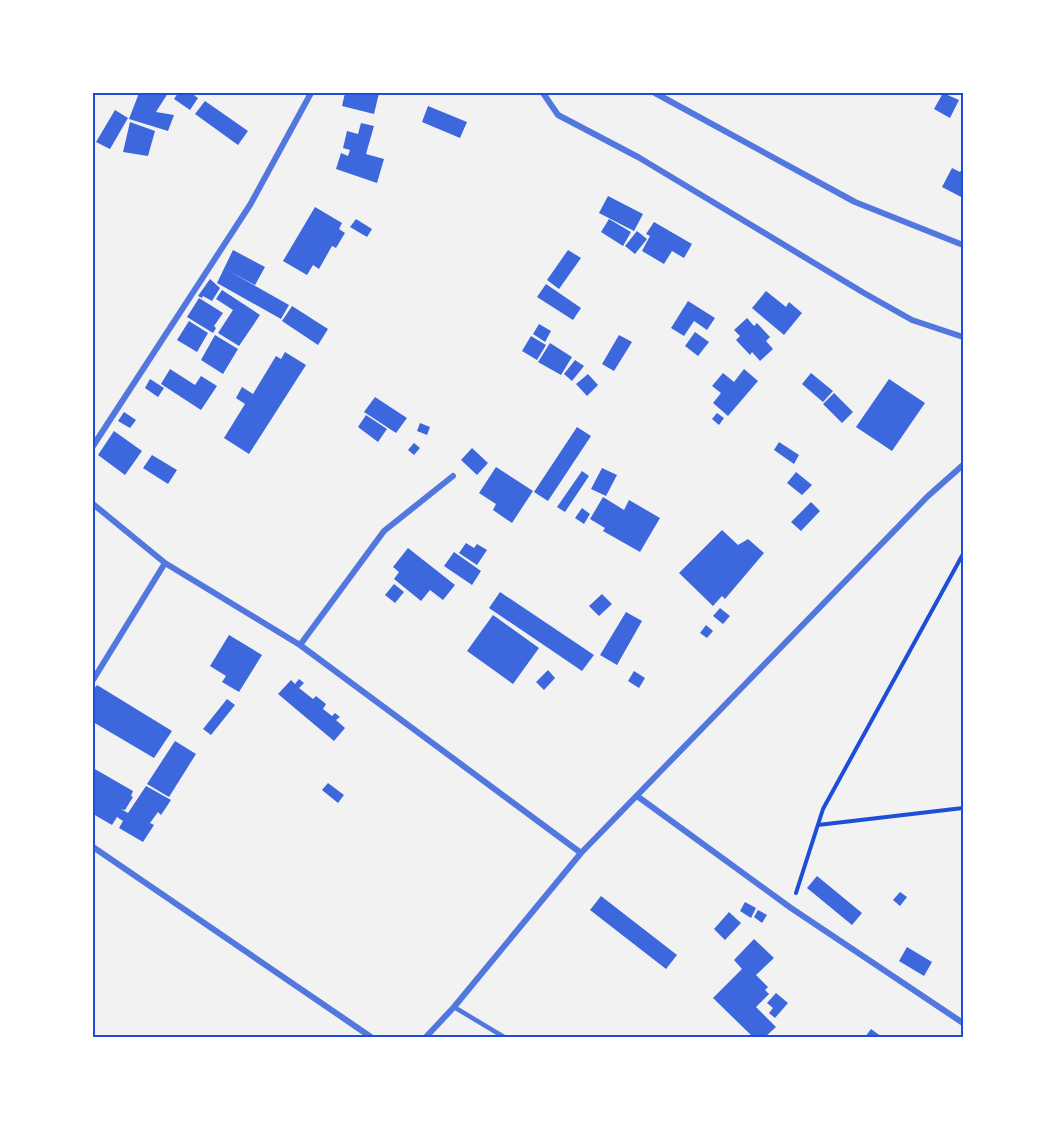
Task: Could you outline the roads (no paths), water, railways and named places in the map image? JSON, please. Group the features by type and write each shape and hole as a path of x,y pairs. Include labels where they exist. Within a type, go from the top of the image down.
{"street":[{"path":"93,446 250,205 311,93"},
{"path":"543,93 558,115 638,157 864,293 912,320 963,337"},
{"path":"655,93 855,202 963,245"},
{"path":"426,1037 454,1007 581,853 928,496 963,465"},
{"path":"300,645 384,531 453,476"},
{"path":"93,504 165,563 300,645 581,853"},
{"path":"93,680 165,563"},
{"path":"637,796 792,908 963,1023"},
{"path":"93,847 371,1037"}],"lane":[{"path":"454,1007 504,1037"}]}
